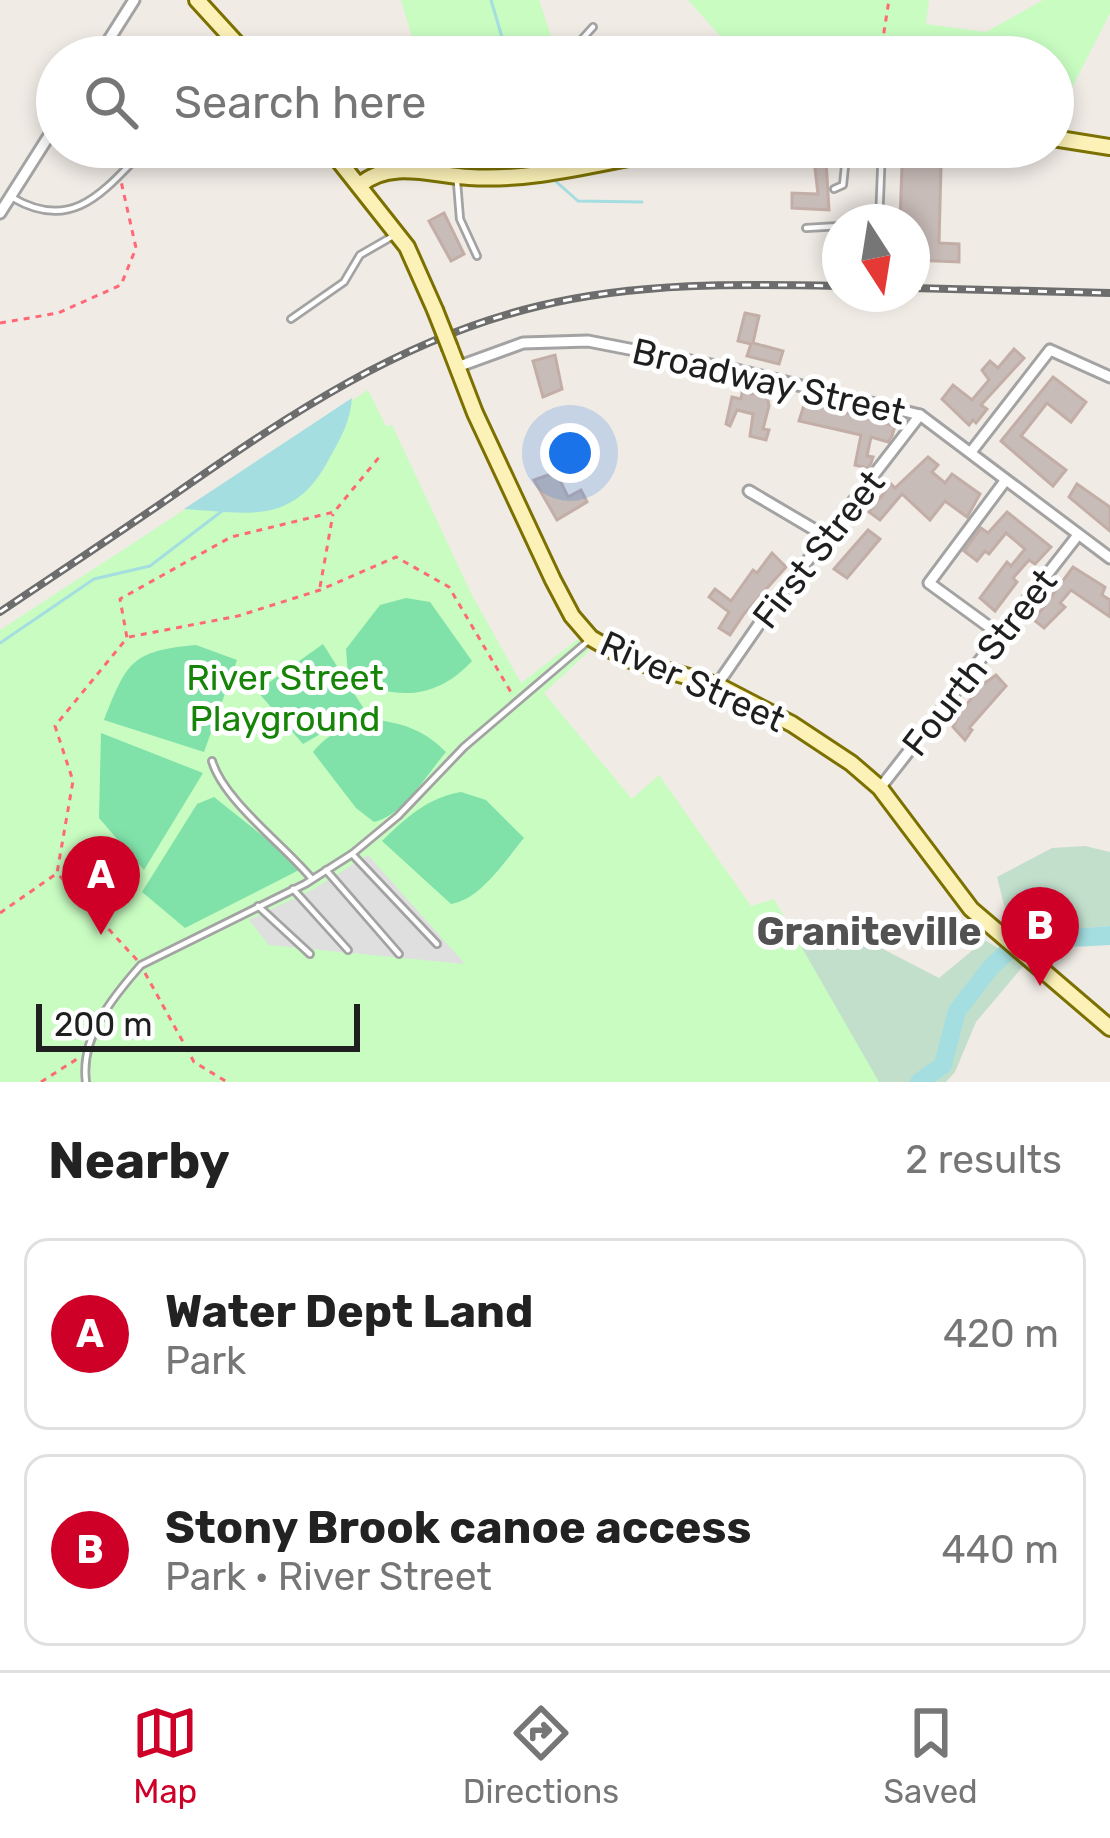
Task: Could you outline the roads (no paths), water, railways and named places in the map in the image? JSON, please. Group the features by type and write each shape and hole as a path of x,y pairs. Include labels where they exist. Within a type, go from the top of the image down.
{"main road":[{"path":"197,0 228,36"},
{"path":"1074,141 1110,146"},
{"name":"River Street","path":"346,168 398,233 422,274 553,580 591,638 627,659 717,685 792,724 880,788 961,897 1110,1028"},
{"path":"360,185 377,173 398,170 457,176 539,173 554,168"}],"street":[{"path":"111,36 134,0"},
{"path":"0,213 36,157"},
{"name":"Broadway Street","path":"458,367 535,341 588,340 920,415 1110,558"},
{"path":"971,452 1050,350 1110,377"},
{"name":"First Street","path":"717,685 920,415"},
{"path":"999,634 929,583 1004,481"},
{"path":"749,491 827,537"},
{"name":"Fourth Street","path":"880,788 1078,535"}],"lane":[{"path":"585,36 593,27"},
{"path":"11,197 32,209 67,211 89,204 126,168"},
{"path":"834,189 843,184 845,168"},
{"path":"880,204 881,168"},
{"path":"457,176 456,201 477,256"},
{"path":"806,228 822,227"},
{"path":"291,319 344,282 360,255 398,233"},
{"path":"86,1082 83,1055 97,1025 141,965 352,854 398,816 464,747 591,638"},
{"path":"212,761 219,784 312,879"},
{"path":"352,854 437,944"},
{"path":"326,870 399,954"},
{"path":"293,889 348,950"},
{"path":"258,906 310,954"}],"water":[{"path":"352,398 337,444 301,496 268,511 184,509"},
{"path":"1039,887 1043,925 1110,926 1110,945 1046,945 1011,933 1026,926 1028,916 1017,897 1026,888"}],"waterway":[{"path":"491,0 502,36"},
{"path":"552,178 578,201 642,202"},
{"path":"0,643 94,579 150,566 222,511"},
{"path":"919,1082 943,1065 957,1011 991,967 1023,937"}],"railway":[{"path":"0,612 304,408 440,338 539,306 614,292 726,285 822,286"},
{"path":"930,288 1110,293"}],"place":[{"name":"Water Dept Land","path":"101,935"},
{"name":"Stony Brook canoe access","path":"1040,986"}],"district":[{"name":"Graniteville","path":"869,931"}],"park label":[{"name":"River Street Playground","path":"285,698"}]}
